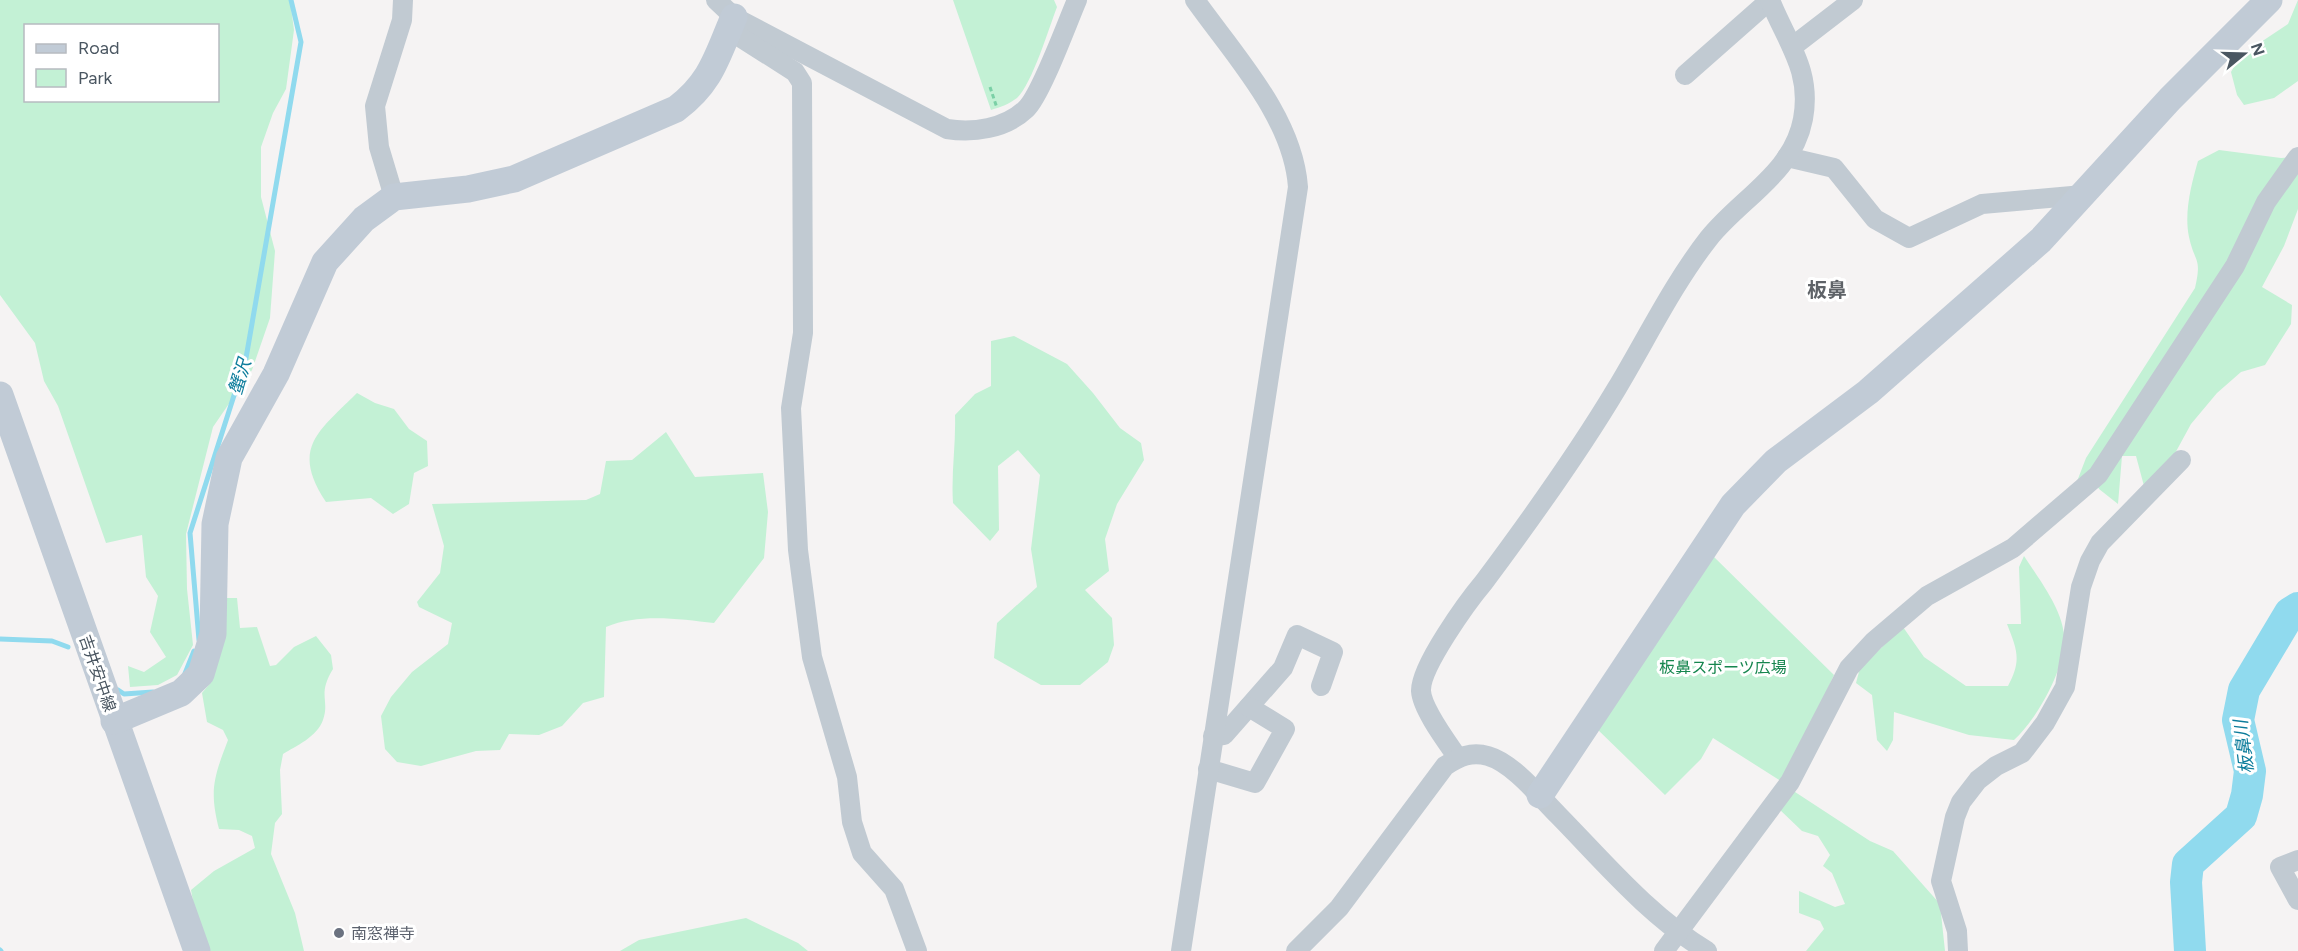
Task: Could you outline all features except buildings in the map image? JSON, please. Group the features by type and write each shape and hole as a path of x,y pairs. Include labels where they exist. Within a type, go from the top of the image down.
{"street":[{"path":"394,198 379,147 375,106 402,20 403,0"},
{"path":"726,16 947,129 965,132 995,126 1026,109 1036,92 1077,0"},
{"path":"1180,951 1298,187 1296,164 1290,143 1271,107 1195,0"},
{"path":"1458,758 1426,705 1421,690 1426,671 1476,592 1572,460 1617,389 1686,270 1710,237 1777,172 1787,157 1802,122 1806,100 1801,64 1770,0 1685,75"},
{"path":"1792,47 1852,0"},
{"path":"1540,795 1733,505 1776,460 1868,392 2042,240 2170,99 2269,0"},
{"path":"114,721 181,693 201,674 213,634 214,524 229,458 276,374 325,262 364,219 394,198 468,189 514,179 676,108 695,94 712,71 726,16"},
{"path":"726,16 795,72 802,83 803,333 791,408 798,550 812,657 847,777 852,822 862,853 894,889 917,951"},
{"path":"1787,157 1834,168 1875,219 1909,238 1982,204 2083,195"},
{"path":"1664,951 1790,782 1849,668 1874,641 1927,596 2013,548 2098,475 2235,266 2266,202 2298,157"},
{"name":"吉井安中線","path":"0,395 197,951"},
{"path":"1958,951 1957,931 1941,881 1955,817 1961,802 1978,780 1996,766 2022,753 2045,723 2065,687 2081,587 2090,561 2100,543 2181,460"},
{"path":"1213,736 1224,735 1283,668 1297,635 1333,652 1322,686"},
{"path":"1208,769 1255,783 1286,729 1249,707"},
{"path":"1296,951 1339,908 1445,766 1470,754 1488,756 1503,763 1540,795 1652,911 1677,933 1707,951"},
{"path":"2298,860 2280,867 2298,900"}],"green space":[{"path":"0,0 290,0 294,30 286,89 273,113 261,147 261,197 275,251 270,318 252,370 213,427 186,534 187,589 193,645 177,675 158,685 130,687 128,666 144,672 166,657 150,632 158,596 146,577 142,535 106,543 58,406 44,381 35,343 0,295"},
{"path":"953,0 1054,0 1057,7 1034,69 1023,91 1011,102 991,110"},
{"path":"2298,0 2298,81 2274,98 2244,105 2237,95 2231,72 2240,56 2288,24"},
{"path":"2219,150 2281,158 2298,157 2298,209 2284,246 2262,287 2292,305 2291,324 2265,365 2241,372 2217,393 2191,424 2173,457 2144,486 2136,456 2122,456 2118,504 2099,489 2091,473 2076,484 2086,458 2195,288 2198,265 2189,237 2187,218 2189,199 2198,161"},
{"path":"1014,336 1067,364 1120,428 1141,443 1144,460 1117,504 1105,539 1109,571 1085,590 1112,618 1114,645 1108,662 1080,685 1041,685 994,658 997,623 1037,587 1031,549 1040,475 1018,450 998,466 999,530 990,541 953,503 955,415 975,394 991,386 991,341"},
{"path":"357,393 375,403 394,409 409,429 427,441 428,466 414,473 409,504 393,514 371,498 326,502 315,483 310,468 310,454 321,430"},
{"path":"666,432 695,477 763,473 768,512 764,558 714,623 645,619 606,627 604,697 583,703 562,726 539,735 509,734 500,750 476,751 421,766 397,762 385,749 381,716 391,697 412,672 448,644 452,623 419,607 417,602 440,573 444,546 432,504 586,500 600,494 606,461 632,460"},
{"name":"板鼻スポーツ広場","path":"1712,555 1834,675 1784,783 1713,738 1701,759 1665,795 1595,727"},
{"path":"2024,556 2054,603 2064,634 2064,647 2056,677 2032,719 2014,740 1969,735 1894,712 1893,740 1887,751 1877,740 1872,695 1856,683 1860,668 1903,627 1924,657 1966,686 2008,686 2015,669 2017,655 2007,624 2021,624 2019,567"},
{"path":"224,598 237,598 240,628 257,627 270,666 276,665 294,647 316,636 331,655 333,669 326,685 323,720 306,740 283,754 280,770 282,814 275,823 271,854 295,913 304,951 202,951 191,890 214,871 255,848 252,836 239,830 219,829 214,804 216,774 228,740 223,730 207,722 202,693 212,681"},
{"path":"1792,790 1870,841 1893,851 1940,904 1945,951 1806,951 1824,929 1820,921 1799,913 1799,891 1835,907 1845,904 1832,873 1823,866 1830,855 1818,836 1802,831 1777,807"},
{"path":"746,918 798,943 808,951 620,951 639,940"}],"waterway":[{"name":"蟹沢","path":"199,640 190,533 246,358 301,42 291,0"},
{"name":"板鼻川","path":"2190,951 2186,882 2188,864 2241,816 2250,771 2238,720 2244,690 2290,613 2298,608"},
{"name":"蟹沢","path":"0,639 52,641 68,647"},
{"name":"蟹沢","path":"184,676 194,651"},
{"name":"蟹沢","path":"118,690 124,694 153,692"}],"place":[{"name":"南窓禅寺","path":"339,933"}],"district":[{"name":"板鼻","path":"1827,290"}]}
